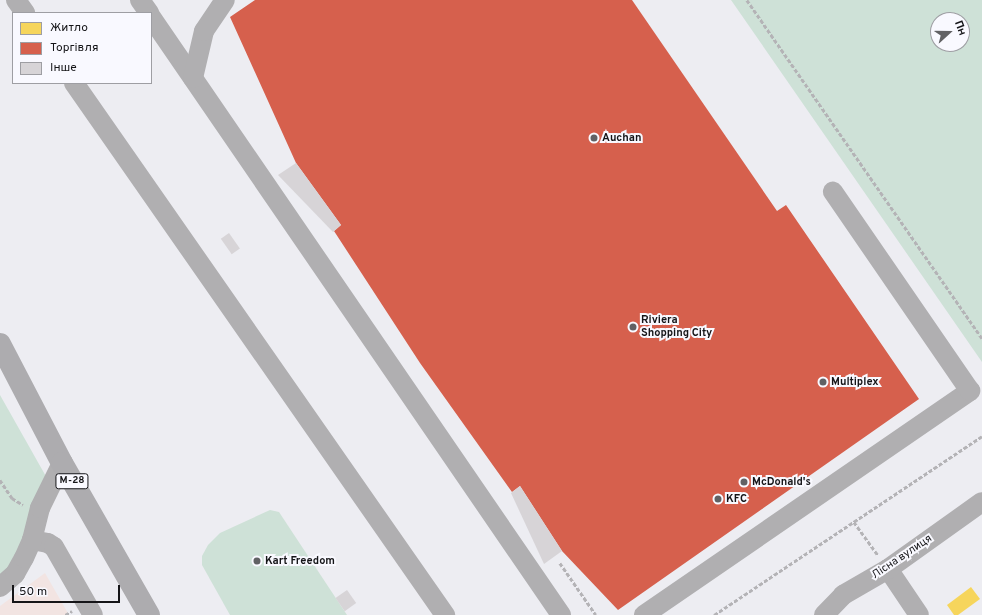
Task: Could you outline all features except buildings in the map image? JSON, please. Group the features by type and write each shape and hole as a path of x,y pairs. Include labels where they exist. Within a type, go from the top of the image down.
{"highway":[{"name":"М-28","path":"0,344 62,463 149,615"}],"street":[{"path":"16,0 24,12"},
{"path":"140,0 148,12"},
{"path":"193,78 204,31 225,0"},
{"path":"152,17 561,615"},
{"path":"75,84 445,615"},
{"path":"644,615 970,391 834,192"},
{"path":"0,587 15,574 32,540 40,508 62,463"},
{"name":"Лісна вулиця","path":"824,615 843,596 888,569 982,502"},
{"path":"32,540 48,543 54,547 93,615"},
{"path":"888,569 919,615"}],"path":[{"path":"747,0 982,338"},
{"path":"714,615 982,436"},
{"path":"0,480 12,498 22,505 40,508"},
{"path":"854,522 888,569"},
{"path":"560,563 596,615"}],"shaded area":[{"path":"45,573 69,615 0,615 0,606"}],"green space":[{"path":"731,0 982,0 982,362"},
{"path":"0,395 48,480 8,573 0,579"},
{"name":"Kart Freedom","path":"270,510 279,512 347,615 230,615 202,565 202,556 208,545 220,533"}],"place":[{"name":"Auchan","path":"594,138"},
{"name":"Riviera Shopping City","path":"633,327"},
{"name":"Multiplex","path":"823,382"},
{"name":"McDonald's","path":"744,482"},
{"name":"KFC","path":"718,499"},
{"name":"Kart Freedom","path":"257,561"}]}
